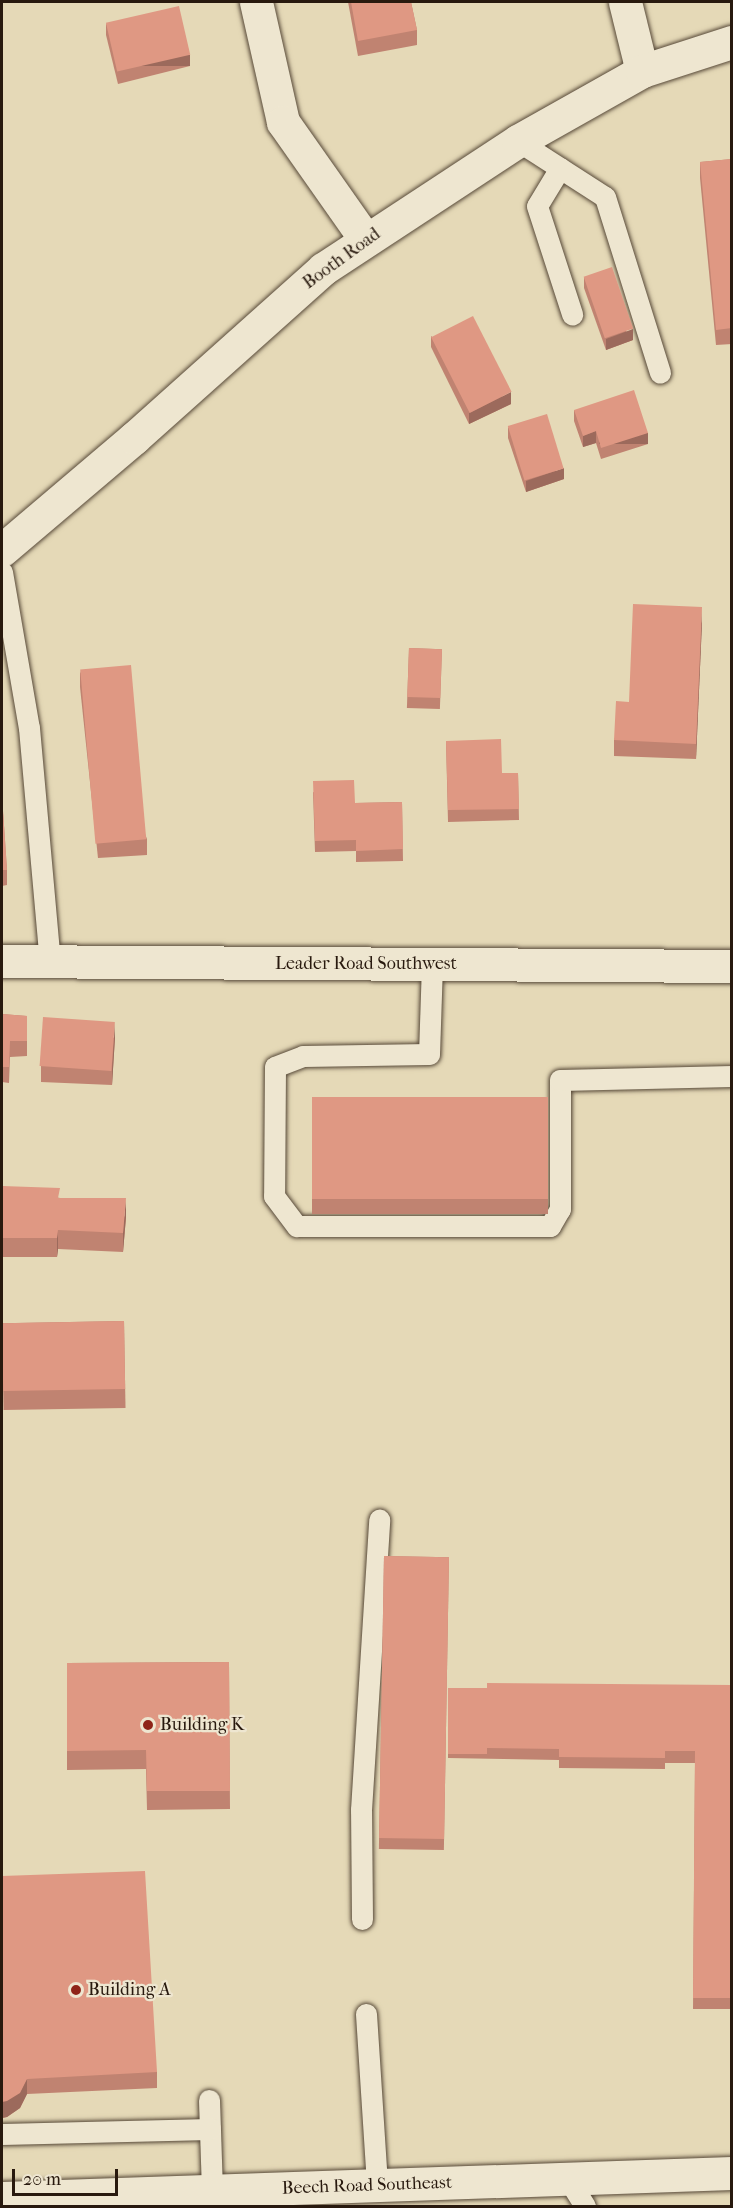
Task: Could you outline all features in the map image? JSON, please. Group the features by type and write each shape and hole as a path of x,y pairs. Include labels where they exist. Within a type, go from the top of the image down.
{"street":[{"path":"256,2 283,122 366,240"},
{"path":"625,2 642,71"},
{"name":"Booth Road","path":"2,550 134,438 323,269 518,141 642,71 732,42"},
{"name":"Leader Road Southwest","path":"2,961 732,966"},
{"name":"Beech Road Southeast","path":"2,2198 732,2173"}],"lane":[{"path":"518,141 605,197 660,373"},
{"path":"561,168 537,206 572,314"},
{"path":"2,572 29,728 50,962"},
{"path":"432,964 429,1054 303,1056 275,1067 274,1196 297,1226 550,1226 561,1209 560,1080 732,1076"},
{"path":"362,1919 361,1810 379,1520"},
{"path":"366,2014 377,2185"},
{"path":"209,2100 212,2191"},
{"path":"2,2133 210,2128"},
{"path":"568,2179 585,2206"}],"building":[{"path":"351,2 411,2 417,30 358,41"},
{"path":"179,6 190,55 117,72 106,23"},
{"path":"732,159 732,328 716,330 700,162"},
{"path":"612,267 633,328 605,338 584,277"},
{"path":"473,316 512,392 470,413 431,337"},
{"path":"634,390 648,433 601,448 596,431 583,436 574,410"},
{"path":"547,414 564,469 524,480 508,426"},
{"path":"633,604 702,607 696,744 614,740 616,701 629,702"},
{"path":"409,648 442,649 440,698 407,697"},
{"path":"131,665 146,839 95,844 80,669"},
{"path":"501,739 502,773 518,773 519,809 448,810 446,741"},
{"path":"354,780 355,803 402,802 403,849 356,851 356,840 315,841 313,781"},
{"path":"2,796 7,870 2,870"},
{"path":"2,1014 27,1016 27,1041 10,1041 9,1067 2,1067"},
{"path":"43,1017 115,1022 111,1071 40,1066"},
{"path":"312,1097 548,1097 548,1199 312,1199"},
{"path":"2,1186 60,1188 58,1198 126,1198 123,1233 58,1230 57,1238 2,1238"},
{"path":"124,1321 125,1389 3,1391 2,1323"},
{"path":"384,1556 449,1557 444,1839 379,1838"},
{"name":"Building K","path":"229,1662 230,1791 147,1791 146,1750 67,1751 67,1663"},
{"path":"487,1683 732,1685 732,1998 693,1998 695,1751 665,1751 665,1758 559,1757 559,1749 487,1748"},
{"path":"448,1688 487,1688 487,1754 448,1754"},
{"name":"Building A","path":"145,1871 157,2072 27,2079 20,2093 2,2102 2,1876"}],"place":[{"name":"Building K","path":"148,1725"},
{"name":"Building A","path":"76,1990"}]}
